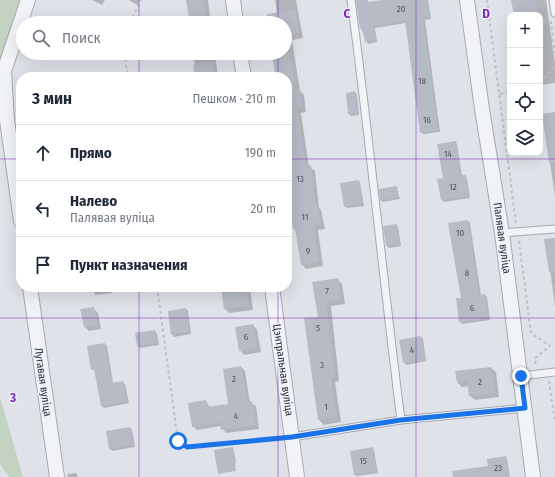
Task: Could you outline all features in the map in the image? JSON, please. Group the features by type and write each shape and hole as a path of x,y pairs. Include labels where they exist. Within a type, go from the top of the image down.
{"street":[{"path":"23,16 28,0"},
{"path":"233,0 235,16"},
{"name":"Палявая вуліца","path":"468,0 482,109 502,233 533,477"},
{"path":"16,36 4,71 4,120 16,191"},
{"path":"241,60 243,72"},
{"name":"Лугавая вуліца","path":"31,292 57,477"},
{"name":"Цэнтральная вуліца","path":"273,292 297,477"}],"lane":[{"path":"351,0 366,108 387,310 401,420"},
{"path":"553,0 555,12"},
{"path":"502,233 555,229"},
{"path":"521,376 552,373"},
{"path":"292,437 401,420 525,408"}],"path":[{"path":"133,16 141,0"},
{"path":"487,0 531,333 550,346 535,358 538,374"},
{"path":"551,19 555,55"},
{"path":"125,60 127,72"},
{"path":"543,80 555,66"},
{"path":"500,94 507,93"},
{"path":"158,292 178,441 187,447 292,437"},
{"path":"552,373 555,422"}],"green space":[{"path":"0,0 25,0 22,16 16,16 16,42 0,116"},
{"path":"0,397 23,477 9,477 0,464"}],"building":[{"path":"186,0 203,0 206,16 189,16"},
{"path":"356,0 367,0 368,2 382,0 427,0 430,17 423,18 438,130 420,133 405,21 374,26 376,40 365,42 362,26 360,27"},
{"path":"511,0 535,0 537,12 513,12"},
{"path":"295,10 299,33 292,34 292,16 267,16 267,14"},
{"path":"273,60 291,60 296,90 300,89 302,108 297,108 306,166 311,165 315,204 317,204 321,224 314,226 319,262 301,265 295,229 293,229 292,224 292,72 274,72"},
{"path":"212,62 213,72 194,72 193,65"},
{"path":"355,91 358,114 348,114 346,93"},
{"path":"555,112 555,162 549,163 543,114"},
{"path":"456,141 461,175 466,175 469,196 441,200 437,179 443,178 437,144"},
{"path":"359,180 363,204 344,207 340,183"},
{"path":"397,186 399,197 380,201 379,189"},
{"path":"468,220 479,295 485,294 489,318 459,322 456,298 461,298 448,223"},
{"path":"397,224 400,244 386,246 383,226"},
{"path":"555,238 555,272 549,272 544,239"},
{"path":"338,278 341,299 326,302 335,377 331,378 337,418 318,420 304,318 318,317 312,282"},
{"path":"222,292 247,292 249,306 224,309"},
{"path":"94,307 97,325 84,327 80,309"},
{"path":"186,308 190,332 171,335 168,311"},
{"path":"253,324 257,348 239,351 235,327"},
{"path":"155,330 157,343 137,346 135,333"},
{"path":"421,336 425,360 403,363 399,340"},
{"path":"105,343 112,383 123,381 127,401 101,406 94,369 91,370 87,346"},
{"path":"241,366 247,402 252,401 256,425 221,430 220,422 192,427 188,403 206,400 207,407 228,404 223,369"},
{"path":"491,367 495,393 469,396 467,381 457,382 455,371"},
{"path":"130,427 133,445 109,449 106,431"},
{"path":"233,447 236,471 218,474 214,450"},
{"path":"373,447 376,471 354,475 350,451"},
{"path":"506,456 509,477 453,477 452,471 488,466 487,459"}],"route":[{"path":"178,441 187,447 292,437 401,420 525,408 521,376"}]}
